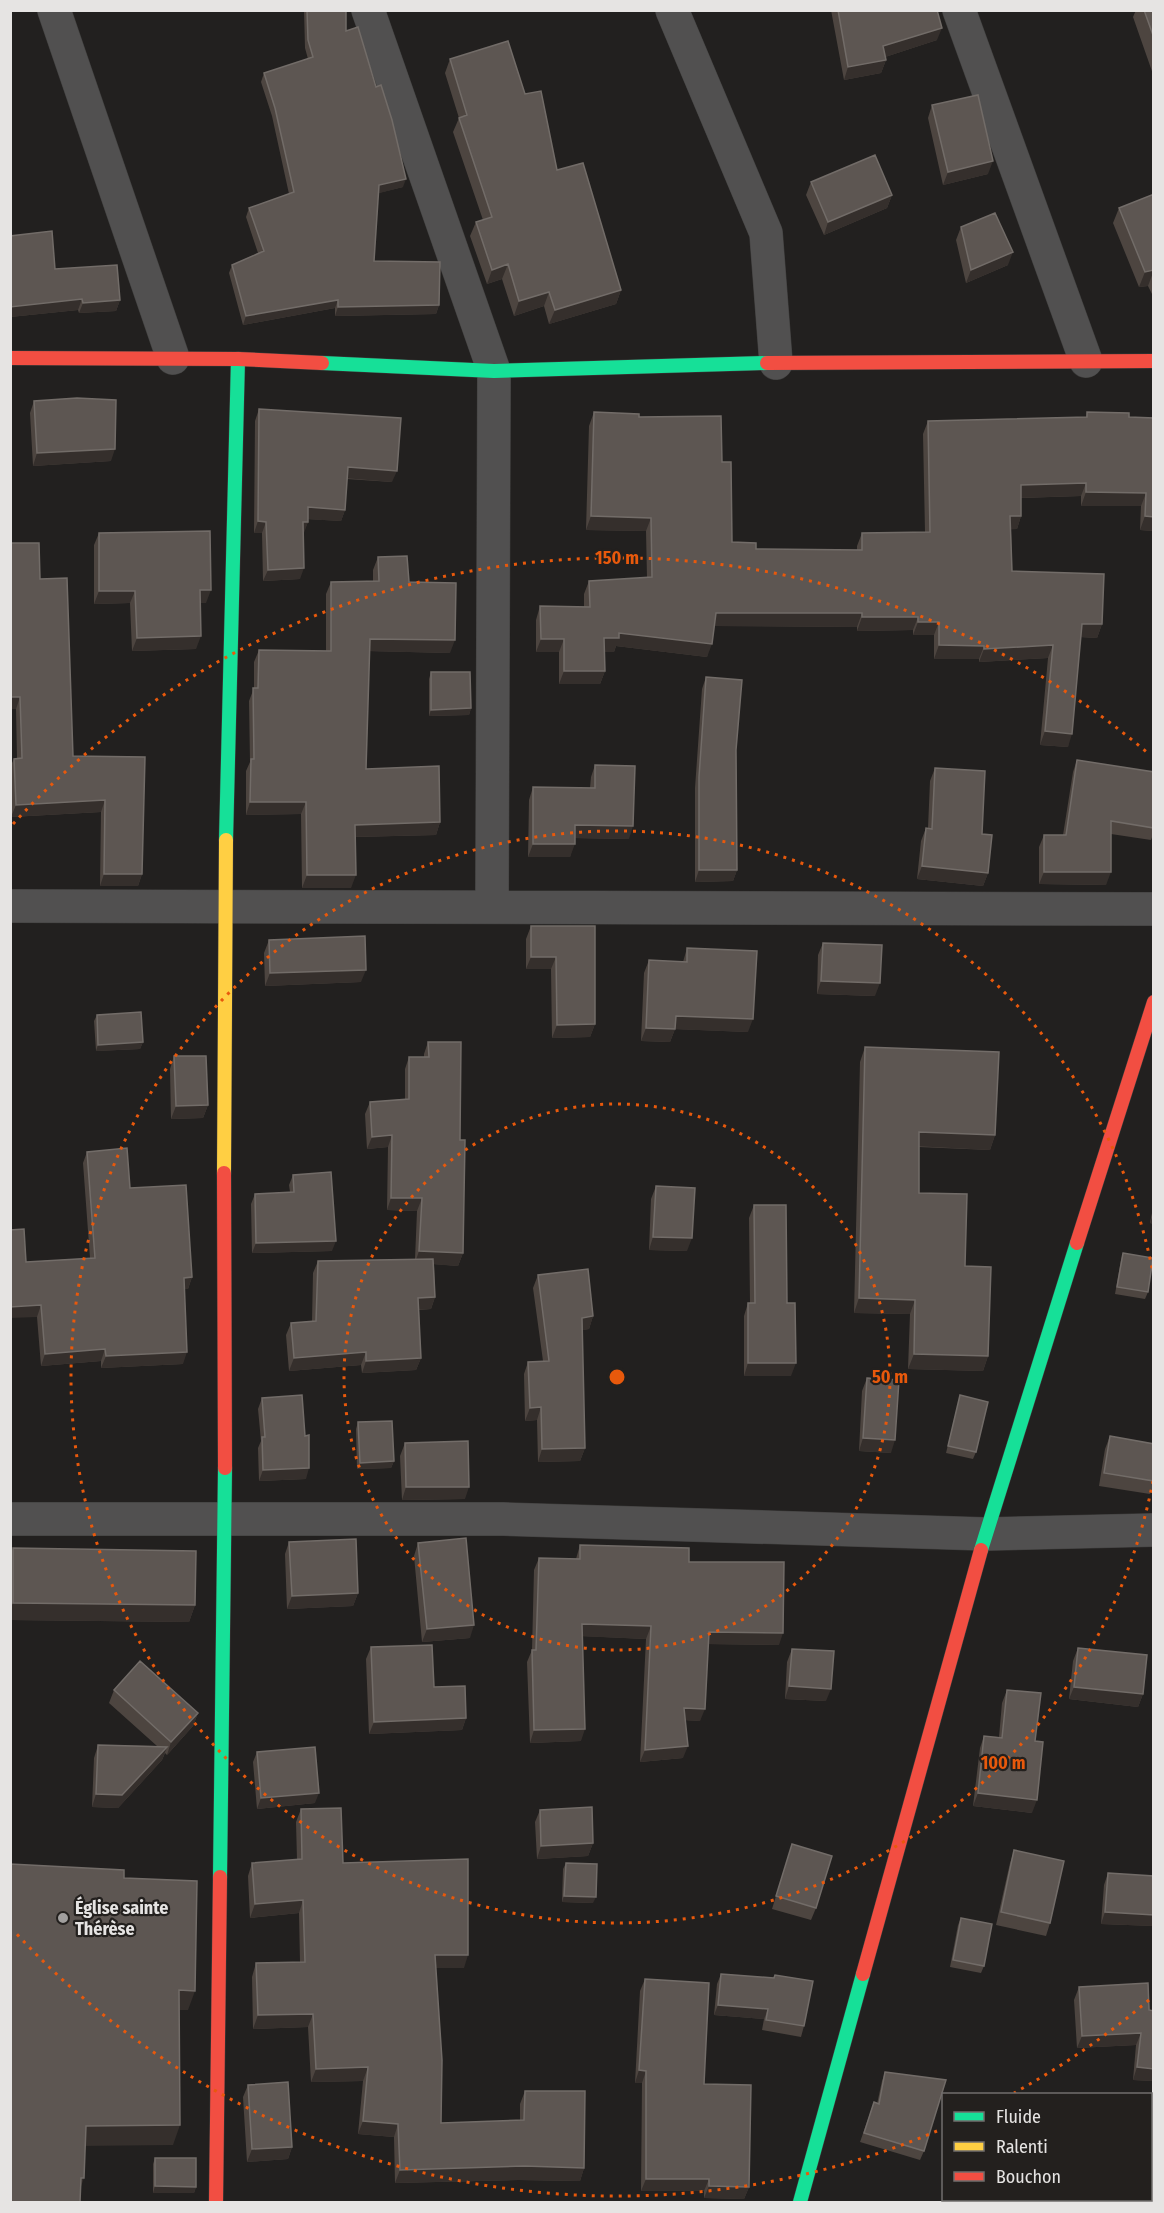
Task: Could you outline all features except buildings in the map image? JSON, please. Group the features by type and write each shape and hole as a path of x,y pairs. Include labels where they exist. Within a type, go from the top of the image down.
{"street":[{"path":"54,10 173,358"},
{"path":"368,10 494,371 492,907"},
{"path":"672,10 766,233 776,363"},
{"path":"959,10 1086,361"},
{"path":"10,358 238,359 494,371 776,363 1154,361"},
{"path":"216,2202 225,1520 224,907 238,359"},
{"path":"10,906 1154,909"},
{"path":"800,2202 985,1533 1154,1002"},
{"path":"10,1519 515,1519 985,1533 1154,1530"}],"traffic: fast":[{"path":"226,840 238,359"},
{"path":"322,363 494,371 767,363"},
{"path":"981,1550 1077,1243"},
{"path":"220,1877 225,1468"},
{"path":"800,2202 863,1974"}],"traffic: slow":[{"path":"224,1173 226,840"}],"traffic: jam":[{"path":"10,358 238,359 322,363"},
{"path":"767,363 1154,361"},
{"path":"1077,1243 1154,1002"},
{"path":"224,1173 225,1468"},
{"path":"863,1974 981,1550"},
{"path":"216,2202 220,1877"}],"place":[{"name":"Église sainte Thérèse","path":"63,1918"}]}
